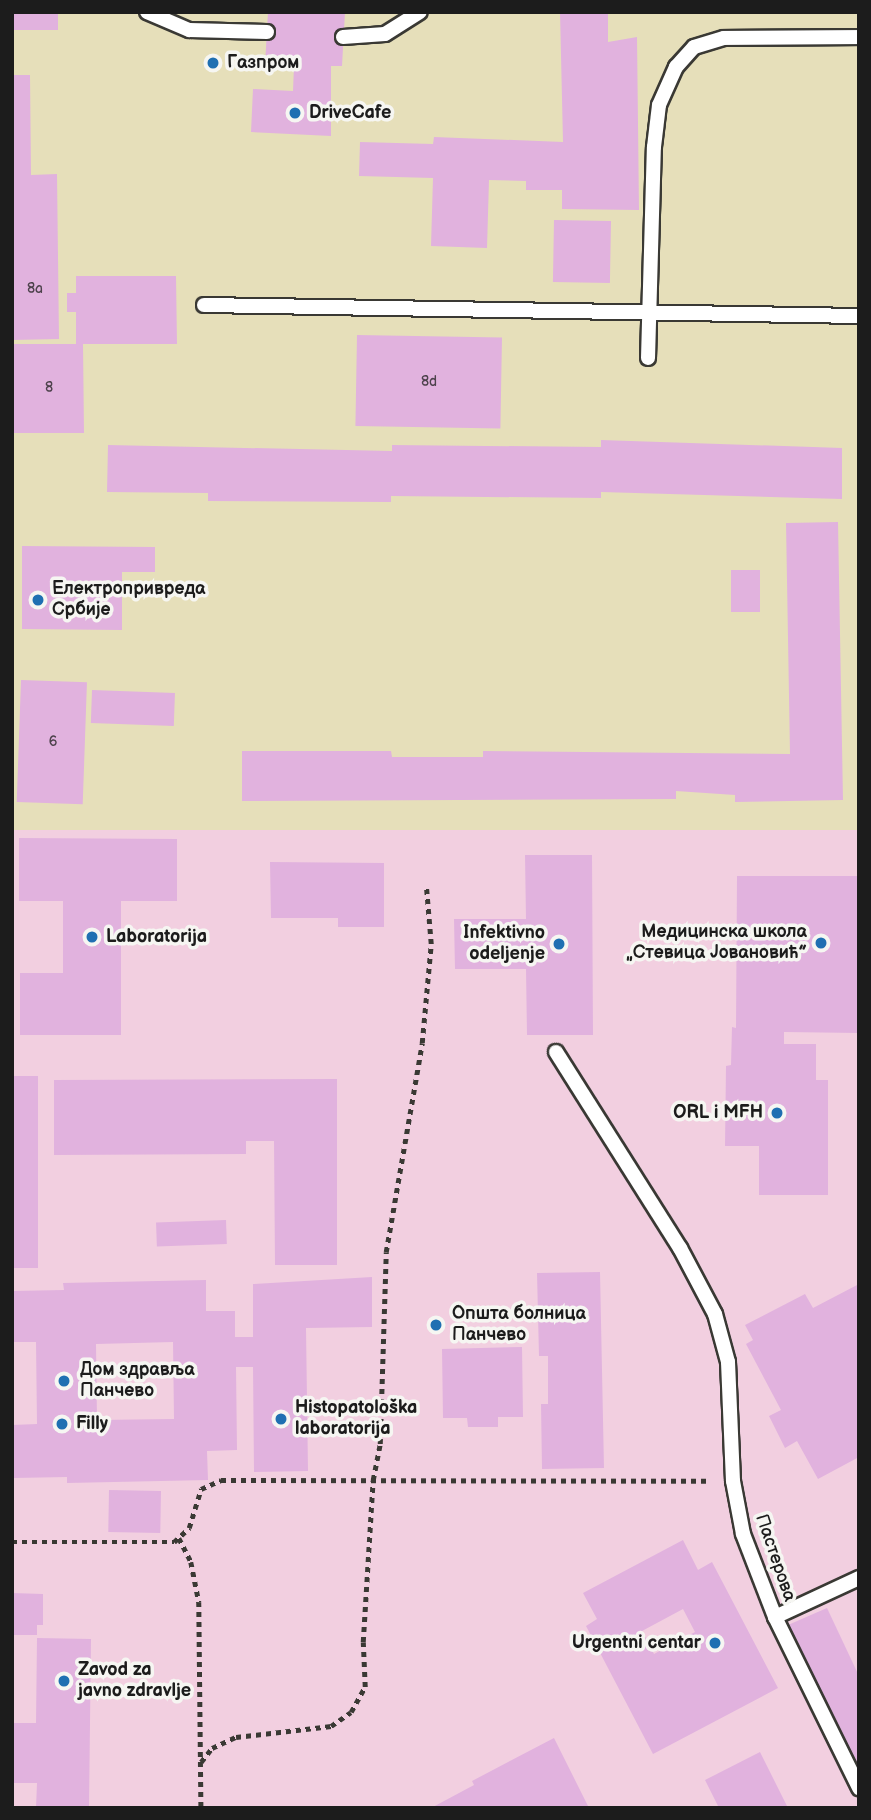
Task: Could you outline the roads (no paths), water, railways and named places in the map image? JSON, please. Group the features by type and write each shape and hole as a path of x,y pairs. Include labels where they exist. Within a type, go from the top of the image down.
{"lane":[{"path":"147,12 190,30 267,32"},
{"path":"343,37 386,34 420,12"},
{"path":"648,358 654,147 659,105 676,67 694,47 724,38 859,37"},
{"path":"204,305 649,315 859,316"},
{"name":"Пастерова","path":"556,1052 680,1248 715,1314 728,1362 733,1481 743,1534 775,1617 859,1788"},
{"path":"775,1617 859,1578"}],"place":[{"name":"Газпром","path":"213,63"},
{"name":"DriveCafe","path":"295,113"},
{"name":"Електропривреда Србије","path":"38,600"},
{"name":"Laboratorija","path":"92,937"},
{"name":"Медицинска школа „Стевица Јовановић”","path":"821,943"},
{"name":"Infektivno odeljenje","path":"559,944"},
{"name":"ORL i MFH","path":"777,1113"},
{"name":"Општа болница Панчево","path":"436,1325"},
{"name":"Дом здравља Панчево","path":"64,1381"},
{"name":"Histopatološka laboratorija","path":"281,1419"},
{"name":"Filly","path":"62,1424"},
{"name":"Urgentni centar","path":"715,1643"},
{"name":"Zavod za javno zdravlje","path":"64,1681"}]}
